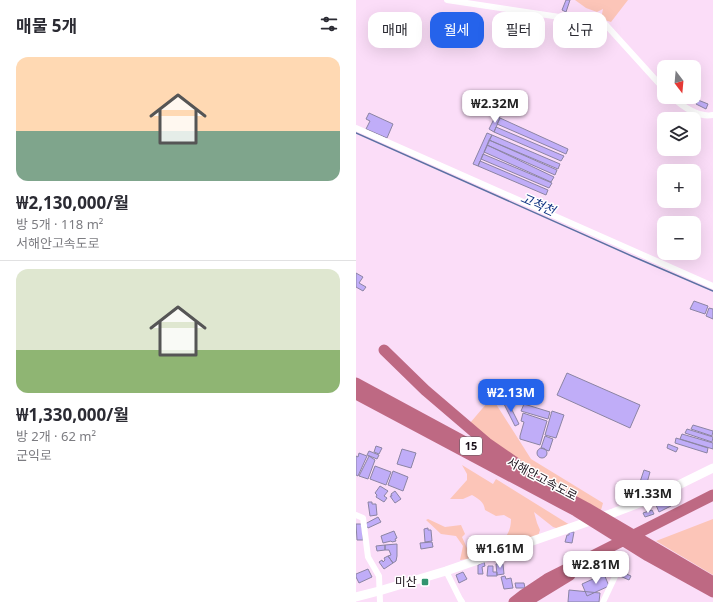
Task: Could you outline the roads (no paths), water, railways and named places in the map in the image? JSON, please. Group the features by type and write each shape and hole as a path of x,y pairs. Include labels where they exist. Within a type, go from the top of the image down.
{"highway":[{"path":"384,350 425,390 487,443 564,496"},
{"name":"서해안고속도로","path":"356,384 587,508 713,582"},
{"name":"서해안고속도로","path":"356,394 576,511 648,556 713,592"},
{"path":"514,602 523,594 547,579 713,495"},
{"path":"526,602 580,570 713,504"}],"street":[{"path":"447,0 606,25 657,81"},
{"path":"680,104 697,113 708,116 713,115"},
{"path":"356,128 713,286"},
{"path":"356,597 446,571 632,506 713,468"},
{"path":"356,515 363,518 368,557 379,576 380,602"},
{"path":"603,602 620,566"},
{"path":"446,571 462,602"}],"waterway":[{"name":"고척천","path":"356,133 713,291"}],"place":[{"name":"미산","path":"425,582"}]}
